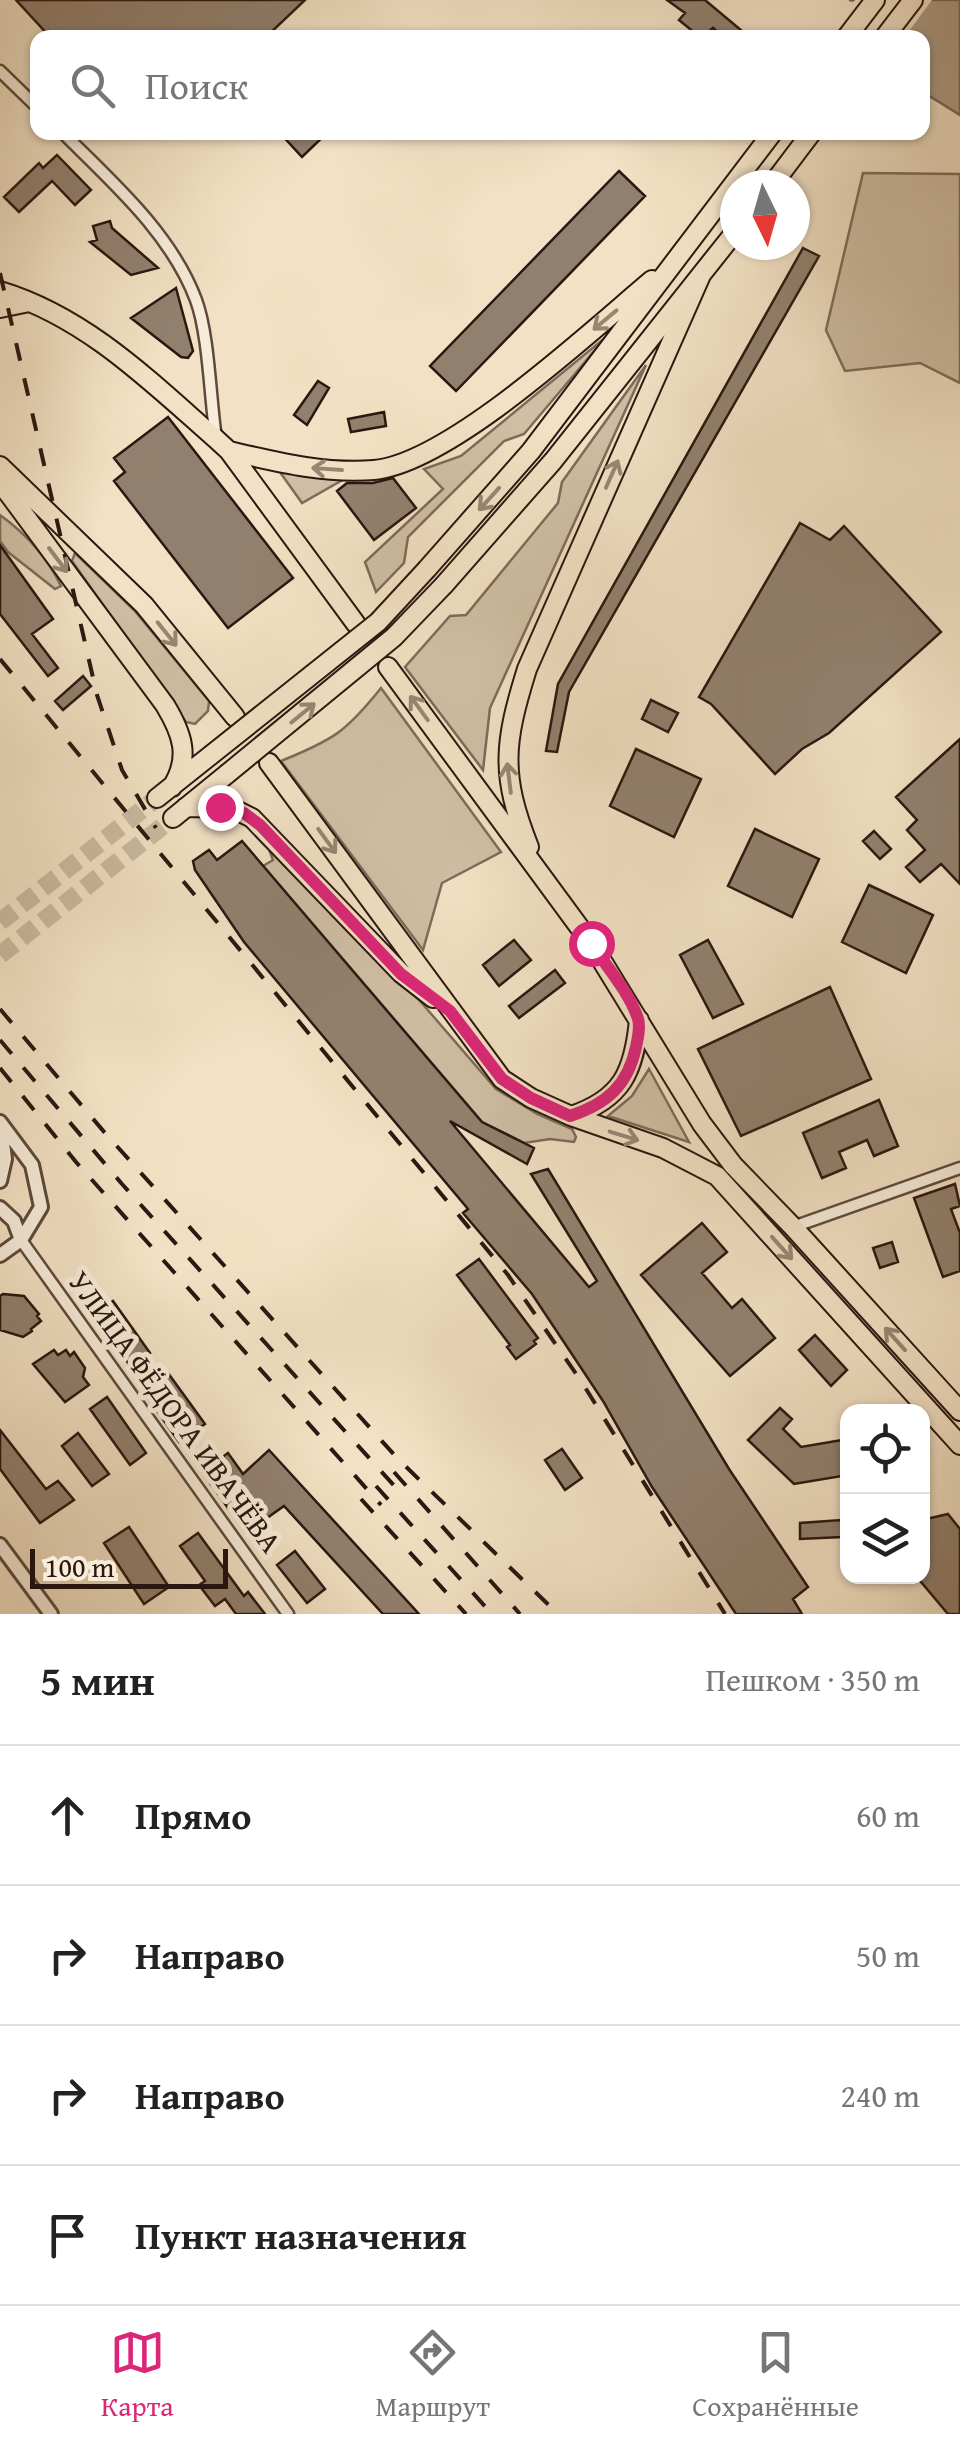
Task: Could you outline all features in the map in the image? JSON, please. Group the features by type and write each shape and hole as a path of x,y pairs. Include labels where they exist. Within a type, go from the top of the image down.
{"main road":[{"path":"852,30 875,0"},
{"path":"890,30 913,0"},
{"path":"0,482 180,728 183,762 164,792 378,622 532,451 767,140"},
{"path":"783,170 806,140"},
{"path":"450,1011 401,974 252,818 232,808 180,812 394,637 553,461 720,251"},
{"path":"222,445 302,467 342,470 378,470 417,458 450,442 573,346 679,256"},
{"path":"538,870 508,783 514,713 527,669 701,275"},
{"path":"0,291 35,302 116,352 222,445 356,624"},
{"path":"0,308 35,302"},
{"path":"0,466 144,605 235,717"},
{"path":"388,666 591,943 702,1124 733,1166 794,1227 960,1411"},
{"path":"269,762 502,1079 570,1116 662,1148 717,1176 960,1444"},
{"path":"570,1116 596,1108 616,1092 631,1067 639,1019"}],"street":[{"path":"0,71 30,100"},
{"path":"70,140 156,230 181,268 198,303 222,445"},
{"path":"0,1124 5,1159 0,1181"},
{"path":"0,1124 32,1165 41,1208 21,1240 0,1254"},
{"path":"794,1227 960,1168"},
{"path":"0,1208 14,1221 21,1240"},
{"name":"УЛИЦА ФЁДОРА ИВАЧЁВА","path":"21,1240 288,1614"},
{"path":"0,1544 51,1614"}],"shaded area":[{"path":"849,0 960,0 960,115 930,96 930,30 893,30 863,2"},
{"path":"863,173 960,174 960,383 920,363 845,371 826,330"},
{"path":"606,337 524,434 504,441 408,537 404,563 376,592 365,562 443,489 424,469 461,456"},
{"path":"646,365 490,708 483,770 405,667 450,616 466,615 558,503 562,482"},
{"path":"277,468 346,478 302,503"},
{"path":"0,515 35,546 61,586 55,589 8,552 0,541"},
{"path":"75,553 134,610 209,701 208,711 195,724 186,722 72,561"},
{"path":"381,688 501,852 442,883 423,950 281,761 337,733"},
{"path":"276,851 332,915 420,1001 496,1089 537,1114 572,1129 574,1142 550,1139 524,1143 482,1122 263,866 273,860 270,852"},
{"path":"649,1069 689,1142 608,1116 632,1096"}],"pier":[{"path":"855,0 932,0 910,30 885,30 861,7 851,5"}],"building":[{"path":"16,0 305,0 273,30 44,30"},
{"path":"667,0 705,0 741,30 691,30 679,20 685,13"},
{"path":"286,140 320,140 302,157"},
{"path":"57,155 91,190 75,205 52,181 19,212 4,197 39,163 43,168"},
{"path":"619,171 645,196 456,391 430,366"},
{"path":"110,221 112,228 158,268 131,275 90,242 97,240 93,226"},
{"path":"810,252 819,256 569,692 557,752 546,751 558,684 796,260 810,260"},
{"path":"176,288 193,351 188,358 181,357 131,318"},
{"path":"318,381 329,388 307,425 294,415"},
{"path":"384,412 386,426 351,432 348,419"},
{"path":"168,417 293,578 228,628 114,481 125,472 114,458"},
{"path":"393,478 416,508 374,540 337,491 347,483"},
{"path":"800,523 830,540 844,526 941,632 829,733 802,749 775,774 711,704 699,697"},
{"path":"0,545 53,619 32,634 58,668 48,676 0,614"},
{"path":"83,676 91,686 63,710 55,701"},
{"path":"651,700 678,713 668,732 642,719"},
{"path":"960,739 960,884 941,864 920,882 906,867 925,850 907,830 917,820 896,797"},
{"path":"636,749 701,779 674,837 610,806"},
{"path":"755,829 819,859 792,917 728,886"},
{"path":"874,831 891,849 880,859 863,841"},
{"path":"242,841 482,1122 534,1148 527,1164 450,1121 589,1287 597,1281 531,1174 548,1169 729,1469 808,1587 793,1599 802,1614 736,1614 532,1294 463,1213 468,1209 244,942 195,870 193,861 209,850 217,860"},
{"path":"869,885 933,915 906,973 842,942"},
{"path":"514,940 531,960 499,986 483,965"},
{"path":"708,940 743,1004 713,1018 680,955"},
{"path":"555,970 565,983 519,1018 509,1006"},
{"path":"830,987 871,1079 741,1136 698,1049"},
{"path":"879,1100 898,1146 874,1156 867,1140 839,1152 846,1168 822,1178 803,1133"},
{"path":"955,1184 960,1206 951,1209 960,1233 960,1271 943,1277 914,1198"},
{"path":"702,1223 727,1252 702,1273 732,1308 742,1299 775,1338 730,1376 641,1275"},
{"path":"892,1242 898,1262 880,1268 873,1248"},
{"path":"479,1259 538,1338 516,1359 507,1347 510,1345 457,1275"},
{"path":"3,1294 24,1296 39,1314 41,1321 23,1337 0,1330"},
{"path":"113,1301 150,1353 131,1367 93,1315"},
{"path":"815,1335 847,1370 831,1386 799,1350"},
{"path":"54,1350 58,1355 66,1350 70,1356 74,1352 85,1368 83,1377 89,1385 65,1402 33,1364"},
{"path":"168,1373 205,1424 179,1442 143,1391"},
{"path":"107,1397 146,1453 130,1465 90,1409"},
{"path":"780,1408 792,1419 783,1429 801,1447 840,1440 840,1476 794,1484 748,1440"},
{"path":"0,1430 46,1489 58,1481 74,1500 40,1523 0,1469"},
{"path":"78,1433 109,1474 92,1486 62,1446"},
{"path":"562,1449 582,1478 565,1490 545,1460"},
{"path":"269,1450 419,1614 383,1614 284,1506 246,1533 202,1472 228,1453 243,1474"},
{"path":"948,1514 960,1529 960,1614 948,1614 923,1584 930,1584 930,1518"},
{"path":"840,1520 840,1537 800,1539 800,1523"},
{"path":"129,1527 169,1587 144,1604 104,1543"},
{"path":"198,1533 244,1596 248,1592 265,1614 236,1614 225,1599 215,1606 199,1585 205,1581 180,1546"},
{"path":"295,1551 325,1589 307,1603 277,1565"}],"tunnel":[{"path":"0,922 157,798"},
{"path":"0,955 173,818"}],"railway":[{"path":"0,273 97,695 122,770 156,828"},
{"path":"0,659 508,1275 583,1384 725,1614"},
{"path":"0,1009 105,1133 398,1459 558,1614"},
{"path":"0,1040 122,1184 398,1490"},
{"path":"0,1068 76,1162 381,1505"},
{"path":"394,1472 520,1614"},
{"path":"376,1486 492,1614"},
{"path":"361,1499 466,1614"}],"route":[{"path":"220,807 244,813 260,825 401,974 450,1011 502,1079 570,1116 596,1108 616,1092 631,1067 637,1042 639,1019 591,943"}]}
